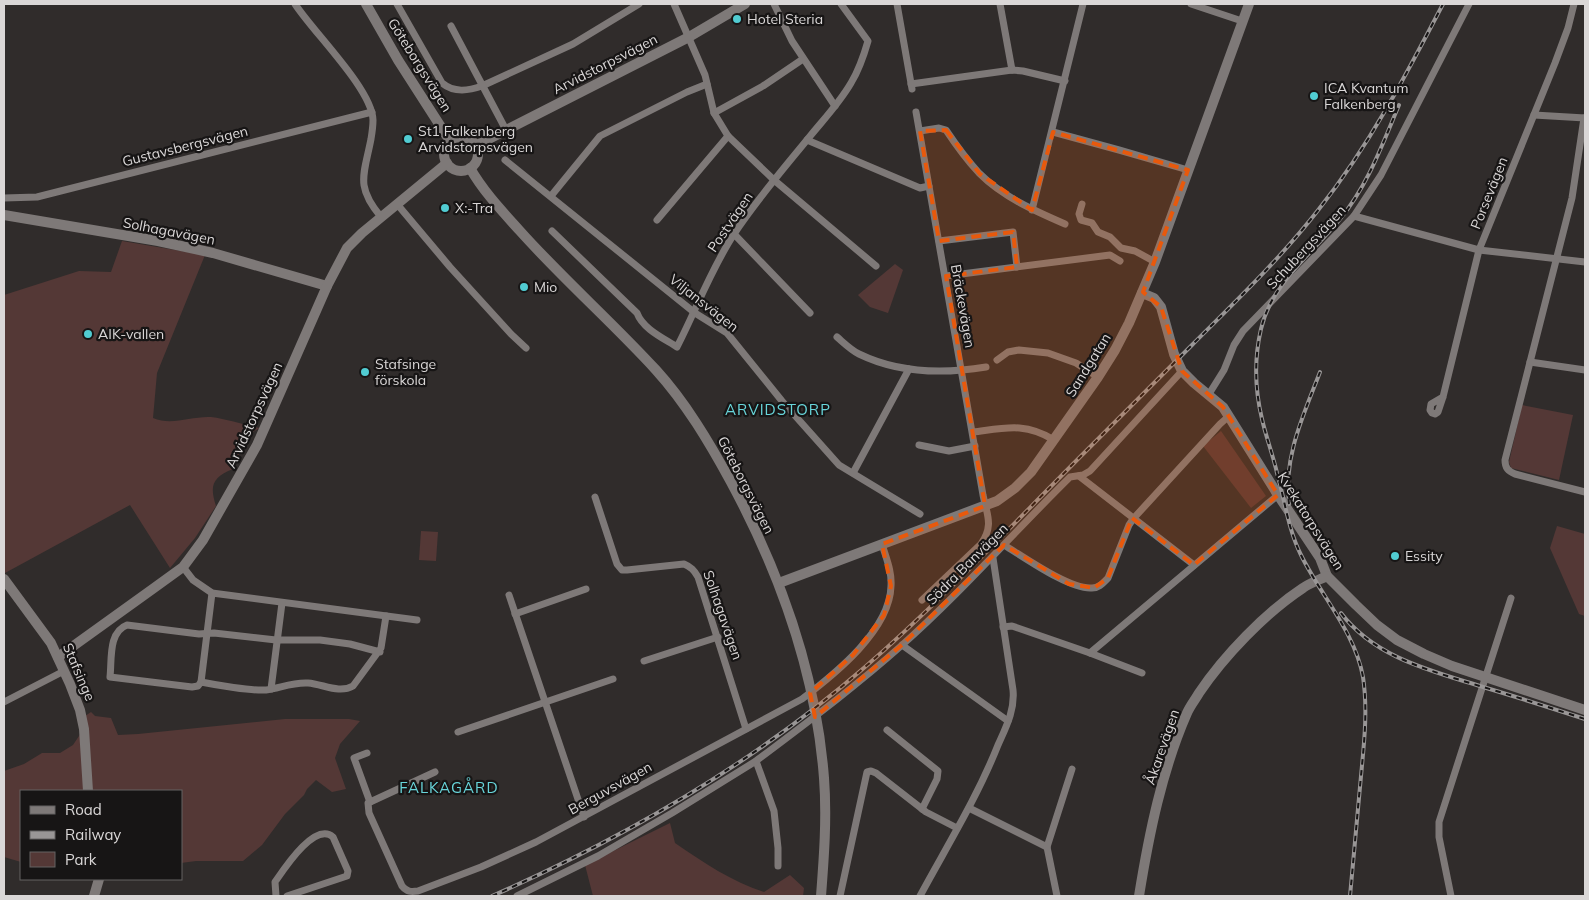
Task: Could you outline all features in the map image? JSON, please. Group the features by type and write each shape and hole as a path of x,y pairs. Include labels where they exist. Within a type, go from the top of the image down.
{"street":[{"path":"295,4 305,19 351,74 369,104 372,112 373,127 364,175 364,187 366,197 381,217"},
{"name":"Göteborgsvägen","path":"366,4 398,60 450,141"},
{"path":"397,4 442,83 448,87 461,90 471,90 482,86 574,44 639,4"},
{"path":"674,4 707,84 714,113 728,136 774,180 876,266"},
{"name":"Arvidstorpsvägen","path":"475,146 688,37 745,4"},
{"path":"774,4 792,41 835,106"},
{"name":"Postvägen","path":"552,231 637,313 640,320 677,347 695,313 721,254 734,234 774,180 835,106 851,84 858,70 868,41 842,4"},
{"path":"897,4 911,86 1012,70 1065,81"},
{"path":"1000,4 1012,70"},
{"path":"1032,210 1084,4"},
{"path":"1191,4 1242,21"},
{"name":"Sandgatan","path":"779,584 997,501 1015,488 1030,472 1115,350 1142,293 1249,4"},
{"name":"Schubergsvägen","path":"1209,394 1224,370 1234,344 1243,331 1354,216 1381,175 1469,4"},
{"name":"Porsevägen","path":"1443,397 1479,250 1566,35 1574,4"},
{"path":"451,26 506,130"},
{"path":"714,113 763,86 803,59"},
{"path":"551,196 600,136 707,84"},
{"name":"Gustavsbergsvägen","path":"4,198 37,197 372,112"},
{"name":"Bräckevägen","path":"916,112 985,506 989,516 987,535 981,544 922,600"},
{"path":"1534,115 1585,118 1572,198 1505,466 1515,474 1585,492"},
{"path":"920,130 939,128 946,130 980,174 1010,197 1032,210 1065,224"},
{"path":"1053,132 1188,170"},
{"path":"657,220 728,136"},
{"path":"465,137 471,140 475,146 477,156 470,168 458,170 447,164 444,152 450,141 465,137"},
{"path":"807,140 920,188 929,186"},
{"name":"Viljansvägen","path":"505,160 695,313 727,333 782,401 839,465 920,514"},
{"name":"Arvidstorpsvägen","path":"58,657 182,566 203,540 257,445 327,286 347,248 381,217 447,164"},
{"name":"Göteborgsvägen","path":"470,168 478,183 489,197 551,265 610,321 672,388 711,444 744,507 779,584 798,637 817,727 824,778 824,856 821,896"},
{"path":"397,204 450,267 515,339 526,348"},
{"path":"1082,204 1081,220 1092,223 1098,232 1110,237 1121,248 1135,252 1155,262"},
{"name":"Solhagavägen","path":"4,215 213,252 327,286"},
{"path":"1354,216 1479,250 1585,262"},
{"path":"939,241 1013,232 1017,267"},
{"path":"734,234 810,313"},
{"path":"946,276 1110,255 1120,260"},
{"name":"Kvekatorpsvägen","path":"1142,293 1154,298 1161,307 1174,354 1182,371 1194,384 1223,407 1320,558 1327,576 1377,625 1397,640 1435,659 1585,710"},
{"path":"837,337 860,354 900,368 962,371 986,367"},
{"path":"997,360 1008,352 1019,350 1048,353 1076,363 1098,377"},
{"path":"1530,362 1585,370"},
{"path":"853,473 910,369"},
{"name":"Södra Banvägen","path":"517,896 598,856 672,813 756,761 827,707 902,646 993,558 1070,478 1090,471 1182,371"},
{"path":"1004,546 1069,584 1083,588 1094,588 1102,585 1108,578 1129,525 1229,416"},
{"path":"973,432 1016,427 1029,428 1054,440"},
{"path":"919,445 949,451 975,446"},
{"path":"1078,476 1194,565"},
{"path":"1090,653 1278,495"},
{"name":"Solhagavägen","path":"596,497 617,564 620,568 627,570 684,564 691,567 698,577 746,729"},
{"name":"Berguvsvägen","path":"370,802 368,803 369,813 395,872 402,886 411,892 481,866 536,842 809,694 853,655 872,633 884,615 889,602 891,586 889,565 882,544"},
{"path":"920,896 969,808 995,754 1008,721 1014,698 993,558"},
{"path":"182,566 193,580 212,593 417,620"},
{"name":"Åkarevägen","path":"1139,896 1146,852 1161,791 1173,748 1188,711 1207,682 1230,653 1278,607 1304,587 1327,576"},
{"name":"Stafsinge","path":"4,580 51,643 80,710 84,730 88,790"},
{"path":"515,614 586,589"},
{"path":"212,593 206,633 201,682 198,686 192,687 110,677 116,632 127,625 199,634 206,633 276,640 320,640 350,644 380,652"},
{"path":"508,594 584,817"},
{"path":"1451,896 1439,837 1439,822 1512,598"},
{"path":"271,689 282,602"},
{"path":"201,682 265,690 297,683 322,684 342,690 347,689 352,686 380,652 386,616"},
{"path":"1003,627 1012,626 1142,673"},
{"path":"644,661 718,637"},
{"path":"902,646 1008,721"},
{"path":"4,702 64,671"},
{"path":"458,732 613,679"},
{"path":"886,730 938,771 937,780 922,809"},
{"path":"367,753 354,758 370,802 435,772"},
{"path":"756,761 774,811 778,840 778,866"},
{"path":"1057,896 1047,847 1072,769"},
{"path":"840,896 868,772 876,773 922,809 957,828"},
{"path":"969,808 1047,847"},
{"path":"276,896 275,882 303,846 310,839 323,832 333,836 348,871 348,876 287,896"},
{"path":"94,896 100,880"}],"highlighted area":[{"path":"946,130 980,174 1032,210 1053,132 1188,170 1143,292 1161,307 1182,371 1223,407 1278,495 1194,565 1132,518 1108,578 1094,588 1069,584 1004,545 902,645 815,717 810,693 853,655 884,615 891,586 882,544 985,506 946,276 1017,267 1013,232 939,241 920,131"}],"green space":[{"path":"122,241 205,255 157,373 153,418 174,421 211,417 260,428 249,434 245,440 233,469 221,475 214,483 213,492 216,506 195,538 170,568 130,505 5,573 4,295 79,271 111,272"},
{"path":"895,264 903,270 888,313 870,307 858,295"},
{"path":"1522,405 1573,415 1559,480 1511,468 1509,462"},
{"path":"1221,431 1266,496 1251,508 1203,446"},
{"path":"1557,526 1585,534 1585,616 1579,614 1550,548"},
{"path":"421,531 438,532 436,561 419,560"},
{"path":"91,712 95,716 111,718 118,735 285,719 349,719 360,721 340,744 335,758 346,789 332,792 316,780 285,814 262,845 243,861 182,863 182,790 20,790 20,862 4,857 4,771 24,764 42,753 60,753 73,745 81,733 85,716"},
{"path":"670,823 675,843 729,877 764,892 790,875 804,888 803,896 593,896 585,865"}],"railway":[{"path":"492,896 639,823 733,766 823,702 894,642 1274,262 1319,209 1354,160 1401,83 1443,4"},
{"path":"1350,896 1364,739 1365,702 1363,677 1353,645 1309,570 1293,535 1260,408 1256,363 1261,329 1266,312 1274,297 1283,283 1350,206 1374,164 1399,105"},
{"path":"1289,504 1289,469 1292,453 1296,436 1320,372"},
{"path":"1341,613 1370,641 1406,661 1444,675 1585,719"}],"place":[{"name":"Hotel Steria","path":"737,19"},
{"name":"ICA Kvantum Falkenberg","path":"1314,96"},
{"name":"St1 Falkenberg Arvidstorpsvägen","path":"408,139"},
{"name":"X:-Tra","path":"445,208"},
{"name":"Mio","path":"524,287"},
{"name":"AIK-vallen","path":"88,334"},
{"name":"Stafsinge förskola","path":"365,372"},
{"name":"Essity","path":"1395,556"}],"district":[{"name":"ARVIDSTORP","path":"778,409"},
{"name":"FALKAGÅRD","path":"449,787"}]}
